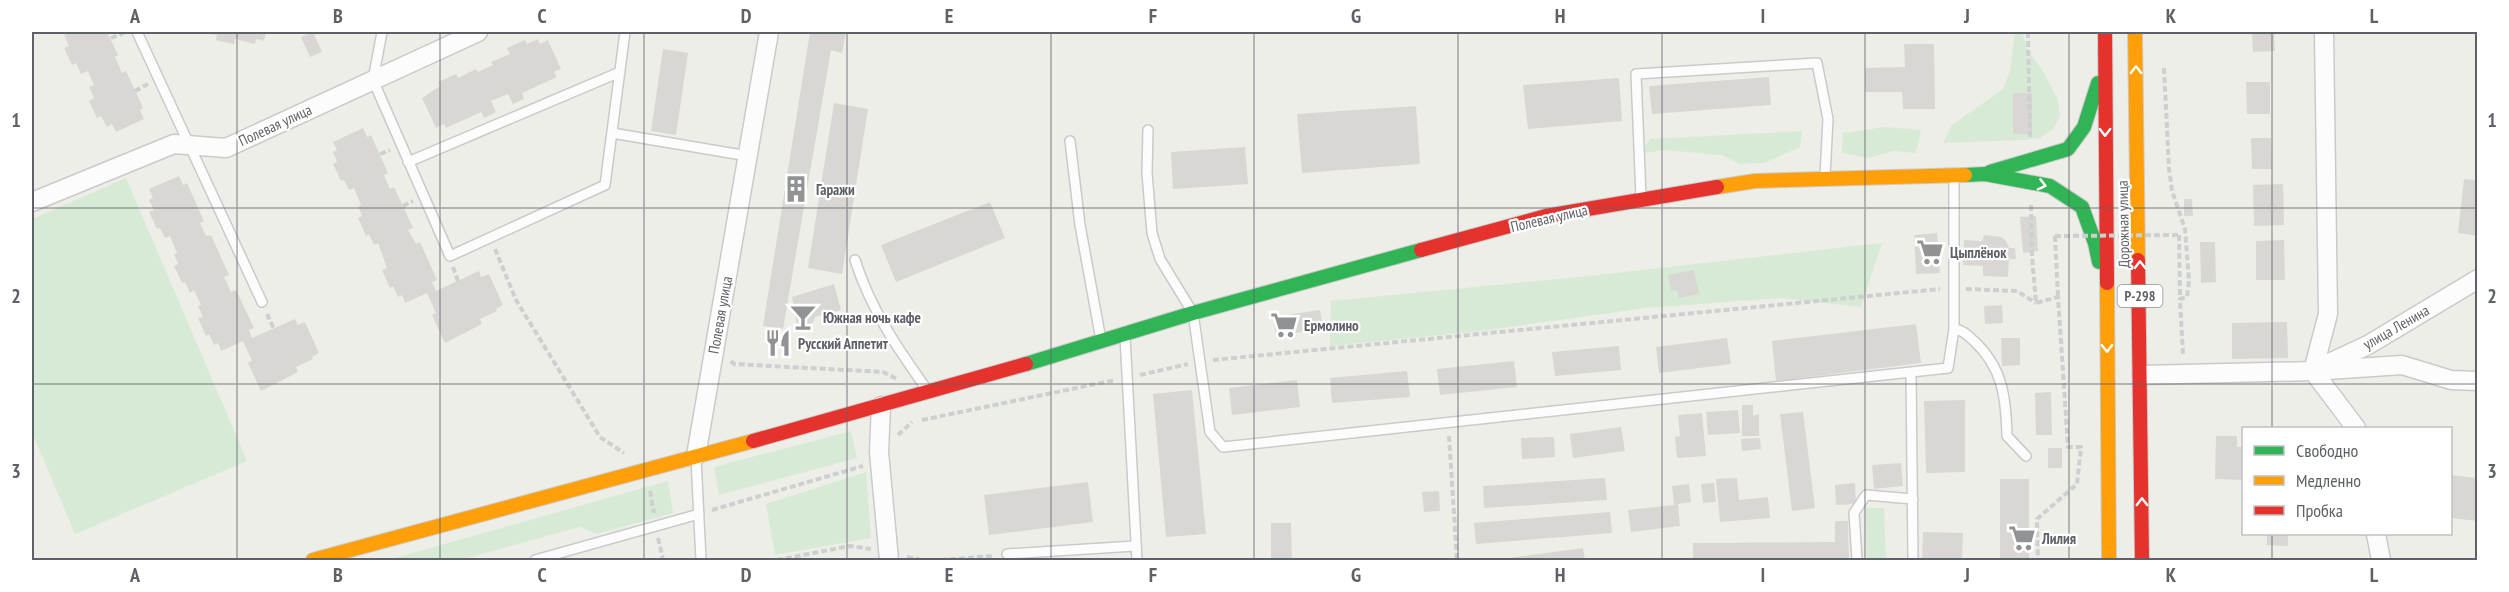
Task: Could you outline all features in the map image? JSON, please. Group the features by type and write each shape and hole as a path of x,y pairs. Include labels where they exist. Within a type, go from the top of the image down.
{"main road":[{"name":"Дорожная улица","path":"2105,32 2109,561"},
{"name":"Дорожная улица","path":"2135,32 2142,375 2142,561"},
{"path":"1985,174 2068,149 2084,127 2104,59"},
{"name":"Полевая улица","path":"313,561 372,548 647,469 881,406 1193,313 1546,216 1755,181 1954,173 1985,174"},
{"path":"1985,174 2050,186 2082,207 2096,243 2107,306"}],"street":[{"name":"Полевая улица","path":"32,202 174,144 226,148 478,32"},
{"name":"Полевая улица","path":"696,456 769,32"},
{"path":"2324,32 2328,314 2313,371 2356,427"},
{"name":"улица Ленина","path":"2313,371 2368,345 2478,279"},
{"name":"улица Ленина","path":"2142,375 2313,371 2402,365 2451,380 2478,381"},
{"path":"881,406 879,452 889,556"},
{"path":"2376,535 2380,561"}],"lane":[{"path":"137,32 262,302"},
{"path":"382,32 373,80 450,256 605,185 625,32"},
{"path":"1641,199 1636,74 1817,63 1828,119 1825,178"},
{"path":"408,162 620,72"},
{"path":"1148,129 1147,173 1152,233 1160,259 1193,313 1210,432 1223,447 1947,368 1954,329 1954,173"},
{"path":"612,133 748,156"},
{"path":"1070,141 1080,225 1101,342"},
{"path":"855,260 866,292 897,347 928,392"},
{"path":"1954,329 1961,330 1988,354 2007,405 2007,436 2026,456"},
{"path":"1125,334 1137,561"},
{"path":"1911,372 1913,561"},
{"path":"696,456 701,561"},
{"path":"1857,561 1854,513 1866,495 1913,499"},
{"path":"535,561 699,514"},
{"path":"1007,554 1135,546"}],"path":[{"path":"111,38 126,32"},
{"path":"2028,32 2029,78"},
{"path":"2164,57 2169,168 2187,243 2187,297 2180,299"},
{"path":"2038,561 2037,519 2077,484 2081,447 2068,447 2055,236 2179,235 2184,374"},
{"path":"490,237 516,300 600,437 647,469 663,561"},
{"path":"2031,256 2036,303"},
{"path":"699,514 866,465 912,422 1200,362 1954,288 2017,291 2036,303 2058,297"},
{"path":"714,346 734,364 883,372 928,392"},
{"path":"1448,423 1457,561"},
{"path":"777,561 850,546 889,556 922,561"},
{"path":"941,561 1007,554"}],"green space":[{"path":"2015,32 2022,32 2029,53 2042,69 2058,100 2060,116 2053,129 2040,138 1943,143 1952,125 2003,89 2010,71"},
{"path":"1885,127 1921,130 1916,153 1893,151 1869,158 1842,153 1843,133"},
{"path":"1802,131 1800,147 1764,163 1740,164 1721,155 1664,150 1639,154 1650,139"},
{"path":"126,178 247,461 75,534 32,432 32,219"},
{"path":"1882,243 1861,307 1780,298 1646,308 1489,330 1330,346 1331,301 1589,276"},
{"path":"851,431 857,458 719,495 714,467"},
{"path":"866,472 871,538 775,555 766,504"},
{"path":"668,481 673,513 597,534 580,527 460,560 396,560 395,558"},
{"path":"1866,508 1884,508 1886,560 1867,560"}],"building":[{"path":"71,32 107,32 118,55 115,57 122,73 126,71 143,108 140,110 144,119 116,132 112,124 107,127 101,116 97,118 89,101 94,98 89,87 94,85 88,71 81,74 76,63 72,65 64,48 69,46 64,35"},
{"path":"266,32 264,41 256,39 255,44 235,39 234,44 216,40 217,35 205,33"},
{"path":"313,32 322,52 310,57 301,37"},
{"name":"Гаражи","path":"810,32 846,32 842,53 831,50 783,329 763,326"},
{"path":"2252,32 2274,32 2275,51 2253,52"},
{"path":"538,39 540,44 548,40 561,69 554,72 557,77 522,93 524,99 513,104 508,94 491,101 496,112 484,118 481,112 446,128 444,124 436,128 422,98 440,86 438,82 456,74 458,78 476,69 478,72 493,65 491,62 510,54 507,48 525,40 527,44"},
{"path":"1904,44 1934,44 1935,109 1903,109 1902,92 1865,92 1865,68 1905,67"},
{"path":"663,49 688,53 676,135 651,131"},
{"path":"1769,77 1771,105 1652,114 1649,86"},
{"path":"1619,78 1622,121 1528,129 1523,85"},
{"path":"2246,82 2270,82 2270,114 2247,114"},
{"path":"2013,93 2032,93 2032,134 2013,134"},
{"path":"834,103 868,109 842,274 808,268"},
{"path":"1416,106 1420,164 1302,173 1297,114"},
{"path":"363,128 367,137 371,135 388,173 384,175 390,189 394,187 413,228 408,230 416,244 420,242 437,280 432,282 436,291 479,271 481,277 489,274 503,305 496,309 497,311 480,319 482,324 445,343 432,315 436,313 427,293 405,303 402,295 398,297 393,286 390,288 382,270 387,268 378,243 374,245 369,234 366,236 358,218 362,216 358,206 361,205 354,188 349,190 344,180 341,181 333,164 337,162 333,152 337,150 333,142"},
{"path":"2251,138 2271,138 2272,169 2252,169"},
{"path":"1245,147 1248,184 1173,189 1171,152"},
{"path":"179,176 183,185 187,183 204,221 200,223 206,236 211,235 229,275 224,277 231,292 236,290 254,328 249,330 252,338 295,319 298,325 305,322 319,353 312,357 313,359 296,367 298,372 261,391 248,363 252,361 243,341 221,351 218,343 214,345 209,334 206,336 198,318 203,317 198,306 201,305 194,290 190,293 185,282 182,283 174,266 178,264 174,254 177,253 170,236 165,238 160,228 157,229 149,212 154,210 149,200 153,198 149,189"},
{"path":"2464,179 2478,180 2478,236 2458,233"},
{"path":"2283,184 2284,225 2254,226 2253,185"},
{"path":"2184,199 2192,199 2193,216 2184,216"},
{"path":"990,202 1005,238 896,282 881,245"},
{"path":"2036,216 2038,251 2023,253 2020,217"},
{"path":"1937,233 1940,273 1916,274 1914,235"},
{"path":"1984,235 2001,237 2009,248 2015,248 2016,259 2009,259 2008,277 1983,276 1983,266 1963,265 1964,240 1982,241"},
{"path":"2284,240 2285,280 2256,280 2256,241"},
{"path":"2200,242 2215,242 2216,282 2201,283"},
{"path":"1694,270 1699,294 1679,298 1677,290 1671,291 1668,275"},
{"path":"834,284 841,310 815,317 811,326 798,330 792,297"},
{"path":"2002,305 2003,323 1985,324 1984,306"},
{"path":"1320,310 1323,329 1276,336 1273,317"},
{"path":"2287,322 2288,358 2232,359 2232,323"},
{"path":"1916,324 1921,363 1776,381 1772,341"},
{"path":"1727,338 1731,364 1659,373 1656,347"},
{"path":"2001,338 2020,338 2020,365 2002,366"},
{"path":"1619,346 1621,370 1555,376 1552,352"},
{"path":"1514,361 1517,387 1440,395 1437,369"},
{"path":"1407,371 1410,397 1332,403 1330,378"},
{"path":"1297,380 1300,407 1232,415 1229,388"},
{"path":"1192,390 1206,534 1166,537 1153,394"},
{"path":"2051,392 2052,435 2036,435 2035,393"},
{"path":"1965,400 1965,472 1926,473 1924,401"},
{"path":"1742,405 1753,405 1753,416 1759,414 1759,436 1742,436"},
{"path":"1738,410 1740,433 1708,435 1706,412"},
{"path":"1803,412 1815,508 1792,511 1780,414"},
{"path":"1702,413 1706,456 1677,458 1675,437 1680,436 1678,415"},
{"path":"1621,427 1625,451 1573,458 1570,434"},
{"path":"2216,436 2237,436 2237,447 2242,447 2242,480 2215,479"},
{"path":"1554,437 1555,457 1522,459 1521,438"},
{"path":"1760,438 1761,449 1742,451 1741,439"},
{"path":"2048,448 2062,448 2062,468 2048,468"},
{"path":"1901,463 1903,486 1874,489 1872,465"},
{"path":"2452,475 2478,478 2478,521 2452,518"},
{"path":"1605,478 1607,500 1484,508 1483,486"},
{"path":"1737,478 1739,500 1768,497 1770,518 1720,522 1716,479"},
{"path":"2000,479 2029,479 2029,560 2000,560"},
{"path":"1088,482 1093,522 989,535 984,495"},
{"path":"1714,483 1716,502 1703,503 1701,484"},
{"path":"1855,483 1856,504 1836,505 1835,485"},
{"path":"1689,484 1691,502 1678,504 1680,526 1631,532 1628,510 1674,505 1672,486"},
{"path":"1439,491 1440,511 1424,512 1422,492"},
{"path":"1610,512 1612,533 1476,544 1474,523"},
{"path":"1835,521 1848,521 1849,560 1693,560 1693,543 1835,542"},
{"path":"1271,523 1291,523 1292,560 1271,560"},
{"path":"1923,532 1963,533 1962,560 1922,560"},
{"path":"2267,535 2288,535 2288,546 2267,545"},
{"path":"1583,548 1585,560 1501,560 1501,559"}],"traffic: fast":[{"path":"1990,172 2068,149 2084,127 2098,83"},
{"path":"1965,175 1985,174 2050,186 2082,207 2099,262"},
{"path":"1026,364 1193,313 1421,250"}],"traffic: slow":[{"path":"2135,32 2138,260"},
{"path":"1717,187 1755,181 1965,175"},
{"path":"2107,283 2109,560"},
{"path":"313,560 753,441"}],"traffic: jam":[{"path":"2105,32 2107,283"},
{"path":"1421,250 1546,216 1717,187"},
{"path":"2138,260 2142,560"},
{"path":"753,441 1026,364"}],"place":[{"name":"Гаражи","path":"796,189"},
{"name":"Цыплёнок","path":"1930,252"},
{"name":"Южная ночь кафе","path":"803,317"},
{"name":"Ермолино","path":"1284,325"},
{"name":"Русский Аппетит","path":"778,343"},
{"name":"Лилия","path":"2022,538"}]}
